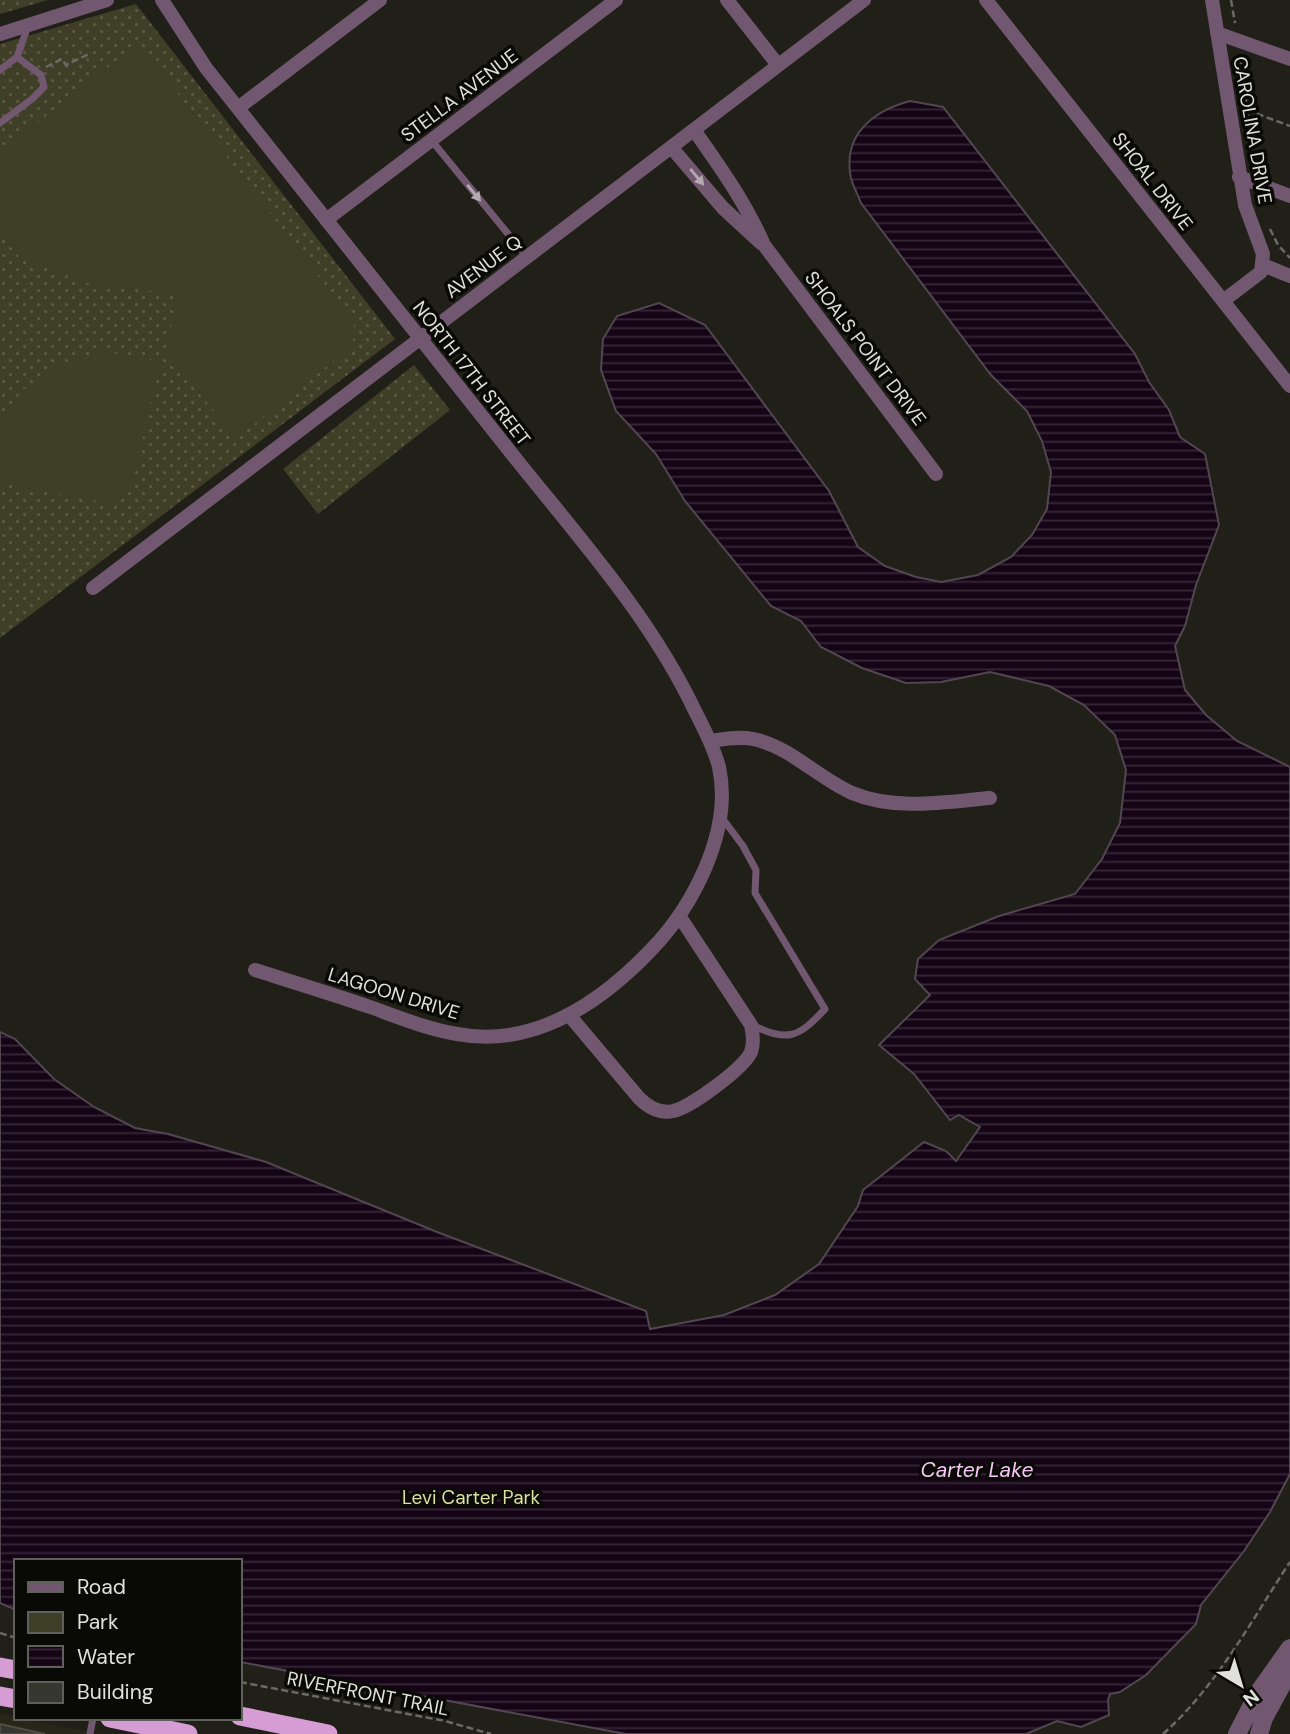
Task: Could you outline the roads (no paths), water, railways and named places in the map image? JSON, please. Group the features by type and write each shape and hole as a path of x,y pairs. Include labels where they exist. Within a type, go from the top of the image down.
{"highway":[{"path":"242,1716 328,1734"},
{"path":"120,1720 188,1734"}],"street":[{"path":"0,34 107,0"},
{"name":"NORTH 17TH STREET","path":"162,0 206,68 612,580 671,664 710,741 719,766 721,787"},
{"path":"238,108 380,0"},
{"name":"STELLA AVENUE","path":"326,220 616,0"},
{"path":"727,0 778,65"},
{"name":"AVENUE Q","path":"93,588 863,0"},
{"name":"SHOAL DRIVE","path":"986,0 1290,386"},
{"name":"CAROLINA DRIVE","path":"1212,0 1239,177 1248,215 1263,254 1263,265"},
{"path":"1217,33 1290,59"},
{"name":"SHOALS POINT DRIVE","path":"694,130 751,216 764,245"},
{"name":"SHOALS POINT DRIVE","path":"671,147 732,216 764,245 936,474"},
{"path":"1239,177 1290,196"},
{"path":"1223,301 1261,272 1263,265 1290,276"},
{"path":"710,741 742,738 765,742 852,793 877,801 901,804 990,798"},
{"name":"LAGOON DRIVE","path":"255,970 456,1034 480,1037 514,1034 551,1024 604,992 637,964 680,918 707,861 720,814 721,787"},
{"path":"569,1015 645,1105 658,1111 669,1112 682,1108 746,1060 752,1046 751,1025 680,918"},
{"path":"1237,1734 1258,1693 1290,1648"},
{"path":"1259,1734 1264,1718 1290,1670"}],"lane":[{"path":"0,70 17,57 29,25"},
{"path":"0,123 44,87 41,75 17,57"},
{"path":"431,140 527,257"},
{"path":"720,814 756,870 755,893 825,1009 811,1024 788,1037 773,1035 751,1025"}],"water":[{"name":"Carter Lake","path":"910,101 943,107 1135,354 1149,382 1169,410 1180,437 1205,454 1219,525 1196,585 1185,626 1175,646 1185,690 1206,715 1237,741 1290,767 1290,1474 1270,1512 1244,1551 1201,1605 1196,1624 1146,1675 1120,1692 1110,1694 1109,1715 1081,1727 1057,1721 1026,1734 626,1734 242,1662 242,1559 14,1559 14,1609 0,1603 0,1032 15,1039 54,1079 94,1107 135,1128 168,1134 266,1162 437,1232 646,1311 650,1329 724,1315 775,1295 819,1264 858,1206 863,1190 924,1142 946,1151 956,1161 980,1127 959,1115 950,1120 914,1074 879,1045 930,995 915,979 918,959 939,940 999,916 1075,894 1102,859 1120,823 1126,770 1115,735 1084,705 1049,686 990,672 941,682 906,683 862,668 821,647 801,621 771,606 685,501 656,454 616,411 601,370 603,339 617,316 659,303 705,325 829,491 858,547 885,566 941,582 978,575 1011,557 1032,535 1047,509 1051,472 1042,441 1027,411 991,375 861,203 851,178 849,163 856,137 873,118 896,105"}],"park label":[{"name":"Levi Carter Park","path":"471,1497"}]}
